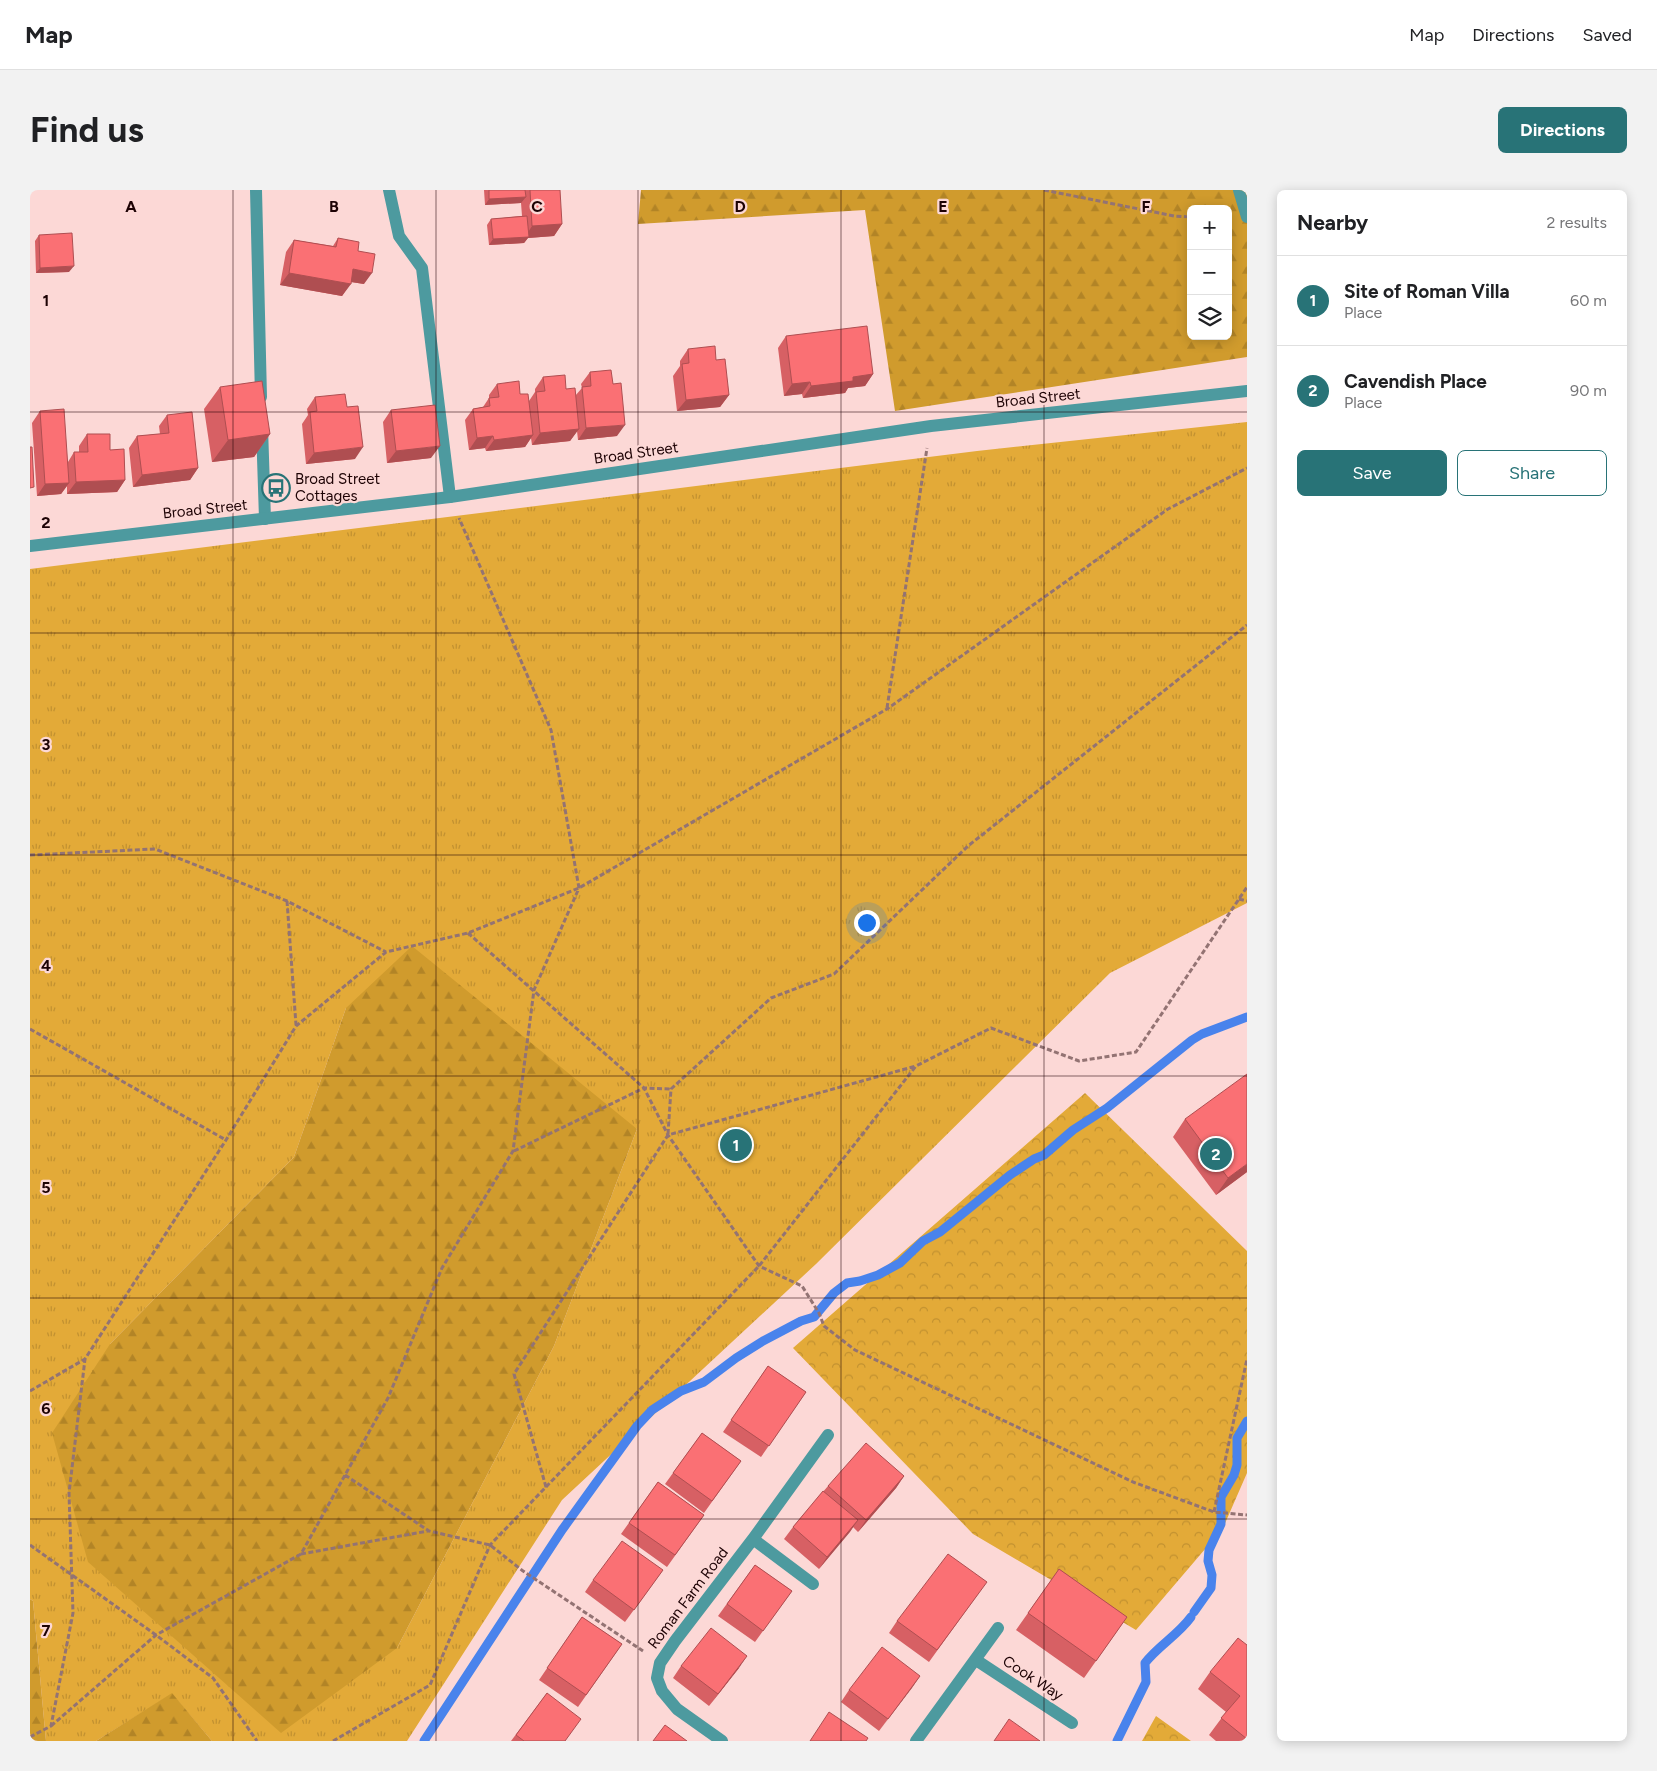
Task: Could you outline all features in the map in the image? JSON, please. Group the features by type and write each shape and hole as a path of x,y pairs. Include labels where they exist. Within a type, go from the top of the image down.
{"street":[{"path":"256,190 265,519"},
{"path":"389,190 399,236 422,268 450,497"},
{"path":"1239,190 1247,218"},
{"name":"Broad Street","path":"30,546 450,497 931,426 1247,391"},
{"name":"Roman Farm Road","path":"722,1741 677,1708 662,1690 657,1678 660,1663 828,1435"},
{"path":"753,1539 813,1584"},
{"path":"916,1741 998,1628"},
{"name":"Cook Way","path":"976,1660 1072,1723"}],"path":[{"path":"1044,190 1174,216 1187,217"},
{"path":"887,709 931,426"},
{"path":"51,1726 73,1614 69,1493 86,1359 226,1140 296,1026 386,952 468,933 579,888 887,709 1168,509 1247,468"},
{"path":"302,1554 388,1398 442,1268 513,1151 534,990 579,888 551,730 450,497"},
{"path":"513,1151 644,1088 671,1088 771,998 834,974 968,846 1247,624"},
{"path":"30,855 155,849 287,901 386,952"},
{"path":"668,1135 916,1066 991,1028 1079,1061 1136,1052 1247,887"},
{"path":"1239,899 1247,902"},
{"path":"287,901 296,1026"},
{"path":"468,933 644,1088 668,1135 759,1266 802,1286 819,1312 824,1326 855,1350 1133,1482 1214,1512 1247,1515"},
{"path":"30,1029 226,1140"},
{"path":"333,1741 430,1685 490,1545 759,1266 916,1066"},
{"path":"546,1487 514,1374 668,1135 671,1088"},
{"path":"30,1391 86,1359"},
{"path":"1214,1512 1247,1359"},
{"path":"345,1475 429,1531 490,1545 523,1571 623,1637"},
{"path":"30,1737 51,1726 156,1635 302,1554 429,1531"},
{"path":"30,1545 213,1678 257,1741"}],"green space":[{"path":"641,190 1247,190 1247,357 895,411 865,210 638,224"},
{"path":"1247,422 1247,903 1110,973 816,1264 562,1500 407,1741 212,1741 172,1694 96,1741 46,1741 33,1601 30,1599 30,569 977,451","holes":["346,1008 637,1129 554,1346 397,1648 110,1344 294,1157"]},
{"path":"412,946 637,1129 554,1346 397,1648 281,1733 88,1562 52,1433 110,1344 294,1157 346,1008"},
{"path":"1085,1093 1247,1251 1247,1473 1223,1528 1136,1630 973,1534 793,1348"},
{"path":"30,1599 33,1601 46,1741 30,1741"},
{"path":"172,1693 212,1741 96,1741"},
{"path":"1156,1716 1191,1741 1142,1741"}],"building":[{"path":"489,190 525,190 526,197 489,199"},
{"path":"530,190 560,190 562,224 532,226"},
{"path":"527,216 529,237 493,239 491,219"},
{"path":"72,233 74,266 40,268 39,235"},
{"path":"338,238 359,242 358,251 375,254 372,273 353,269 351,284 289,273 294,240 336,247"},
{"path":"867,326 873,374 853,377 853,381 811,386 810,382 792,384 786,336"},
{"path":"715,346 716,360 725,359 729,395 686,400 682,364 689,363 688,349"},
{"path":"611,370 613,384 621,383 625,425 586,428 582,387 591,386 590,372"},
{"path":"565,375 566,389 575,388 579,429 540,433 536,392 545,391 543,377"},
{"path":"262,381 270,434 228,440 220,387"},
{"path":"519,381 520,394 528,394 533,435 494,440 493,436 477,438 473,409 490,406 489,398 499,397 497,384"},
{"path":"345,394 347,407 358,406 363,447 314,453 310,412 317,411 315,397"},
{"path":"435,405 440,446 396,451 391,410"},
{"path":"64,409 69,483 45,484 40,411"},
{"path":"192,412 198,468 142,475 137,436 169,433 167,415"},
{"path":"87,434 110,434 110,450 124,449 125,480 76,482 74,452 88,452"},
{"path":"30,447 32,447 34,487 30,488"},
{"path":"1247,1074 1247,1164 1228,1178 1185,1119"},
{"path":"768,1366 806,1392 769,1446 731,1420"},
{"path":"702,1433 741,1461 712,1501 673,1473"},
{"path":"866,1443 904,1476 866,1520 828,1486"},
{"path":"658,1482 704,1515 675,1555 629,1523"},
{"path":"823,1491 858,1520 827,1557 793,1527"},
{"path":"622,1541 663,1570 634,1610 593,1580"},
{"path":"948,1554 987,1582 937,1650 897,1621"},
{"path":"755,1565 792,1591 763,1631 727,1604"},
{"path":"1059,1569 1127,1617 1096,1661 1028,1613"},
{"path":"582,1617 622,1644 586,1695 547,1668"},
{"path":"711,1628 747,1656 718,1694 681,1666"},
{"path":"1238,1638 1247,1645 1247,1739 1221,1718 1240,1696 1210,1672"},
{"path":"882,1647 920,1676 888,1719 849,1690"},
{"path":"547,1693 581,1719 565,1741 524,1741 516,1735"},
{"path":"829,1712 868,1738 866,1741 810,1741"},
{"path":"1009,1719 1040,1741 994,1741"},
{"path":"665,1725 687,1741 653,1741"}],"waterway":[{"path":"424,1741 562,1530 637,1426 652,1410 681,1391 704,1382 763,1341 801,1321 814,1317 834,1293 847,1283 878,1275 900,1263 923,1241 940,1232 1010,1175 1034,1159 1044,1155 1073,1130 1107,1108 1192,1040 1202,1034 1247,1017"},
{"path":"1194,1612 1211,1588 1212,1575 1208,1561 1209,1550 1221,1524 1221,1497 1234,1475 1237,1465 1237,1438 1247,1421"},
{"path":"1117,1741 1146,1682 1145,1663 1191,1617"}],"place":[{"name":"Broad Street Cottages","path":"276,488"},
{"name":"Site of Roman Villa","path":"736,1145"},
{"name":"Cavendish Place","path":"1216,1154"}]}
